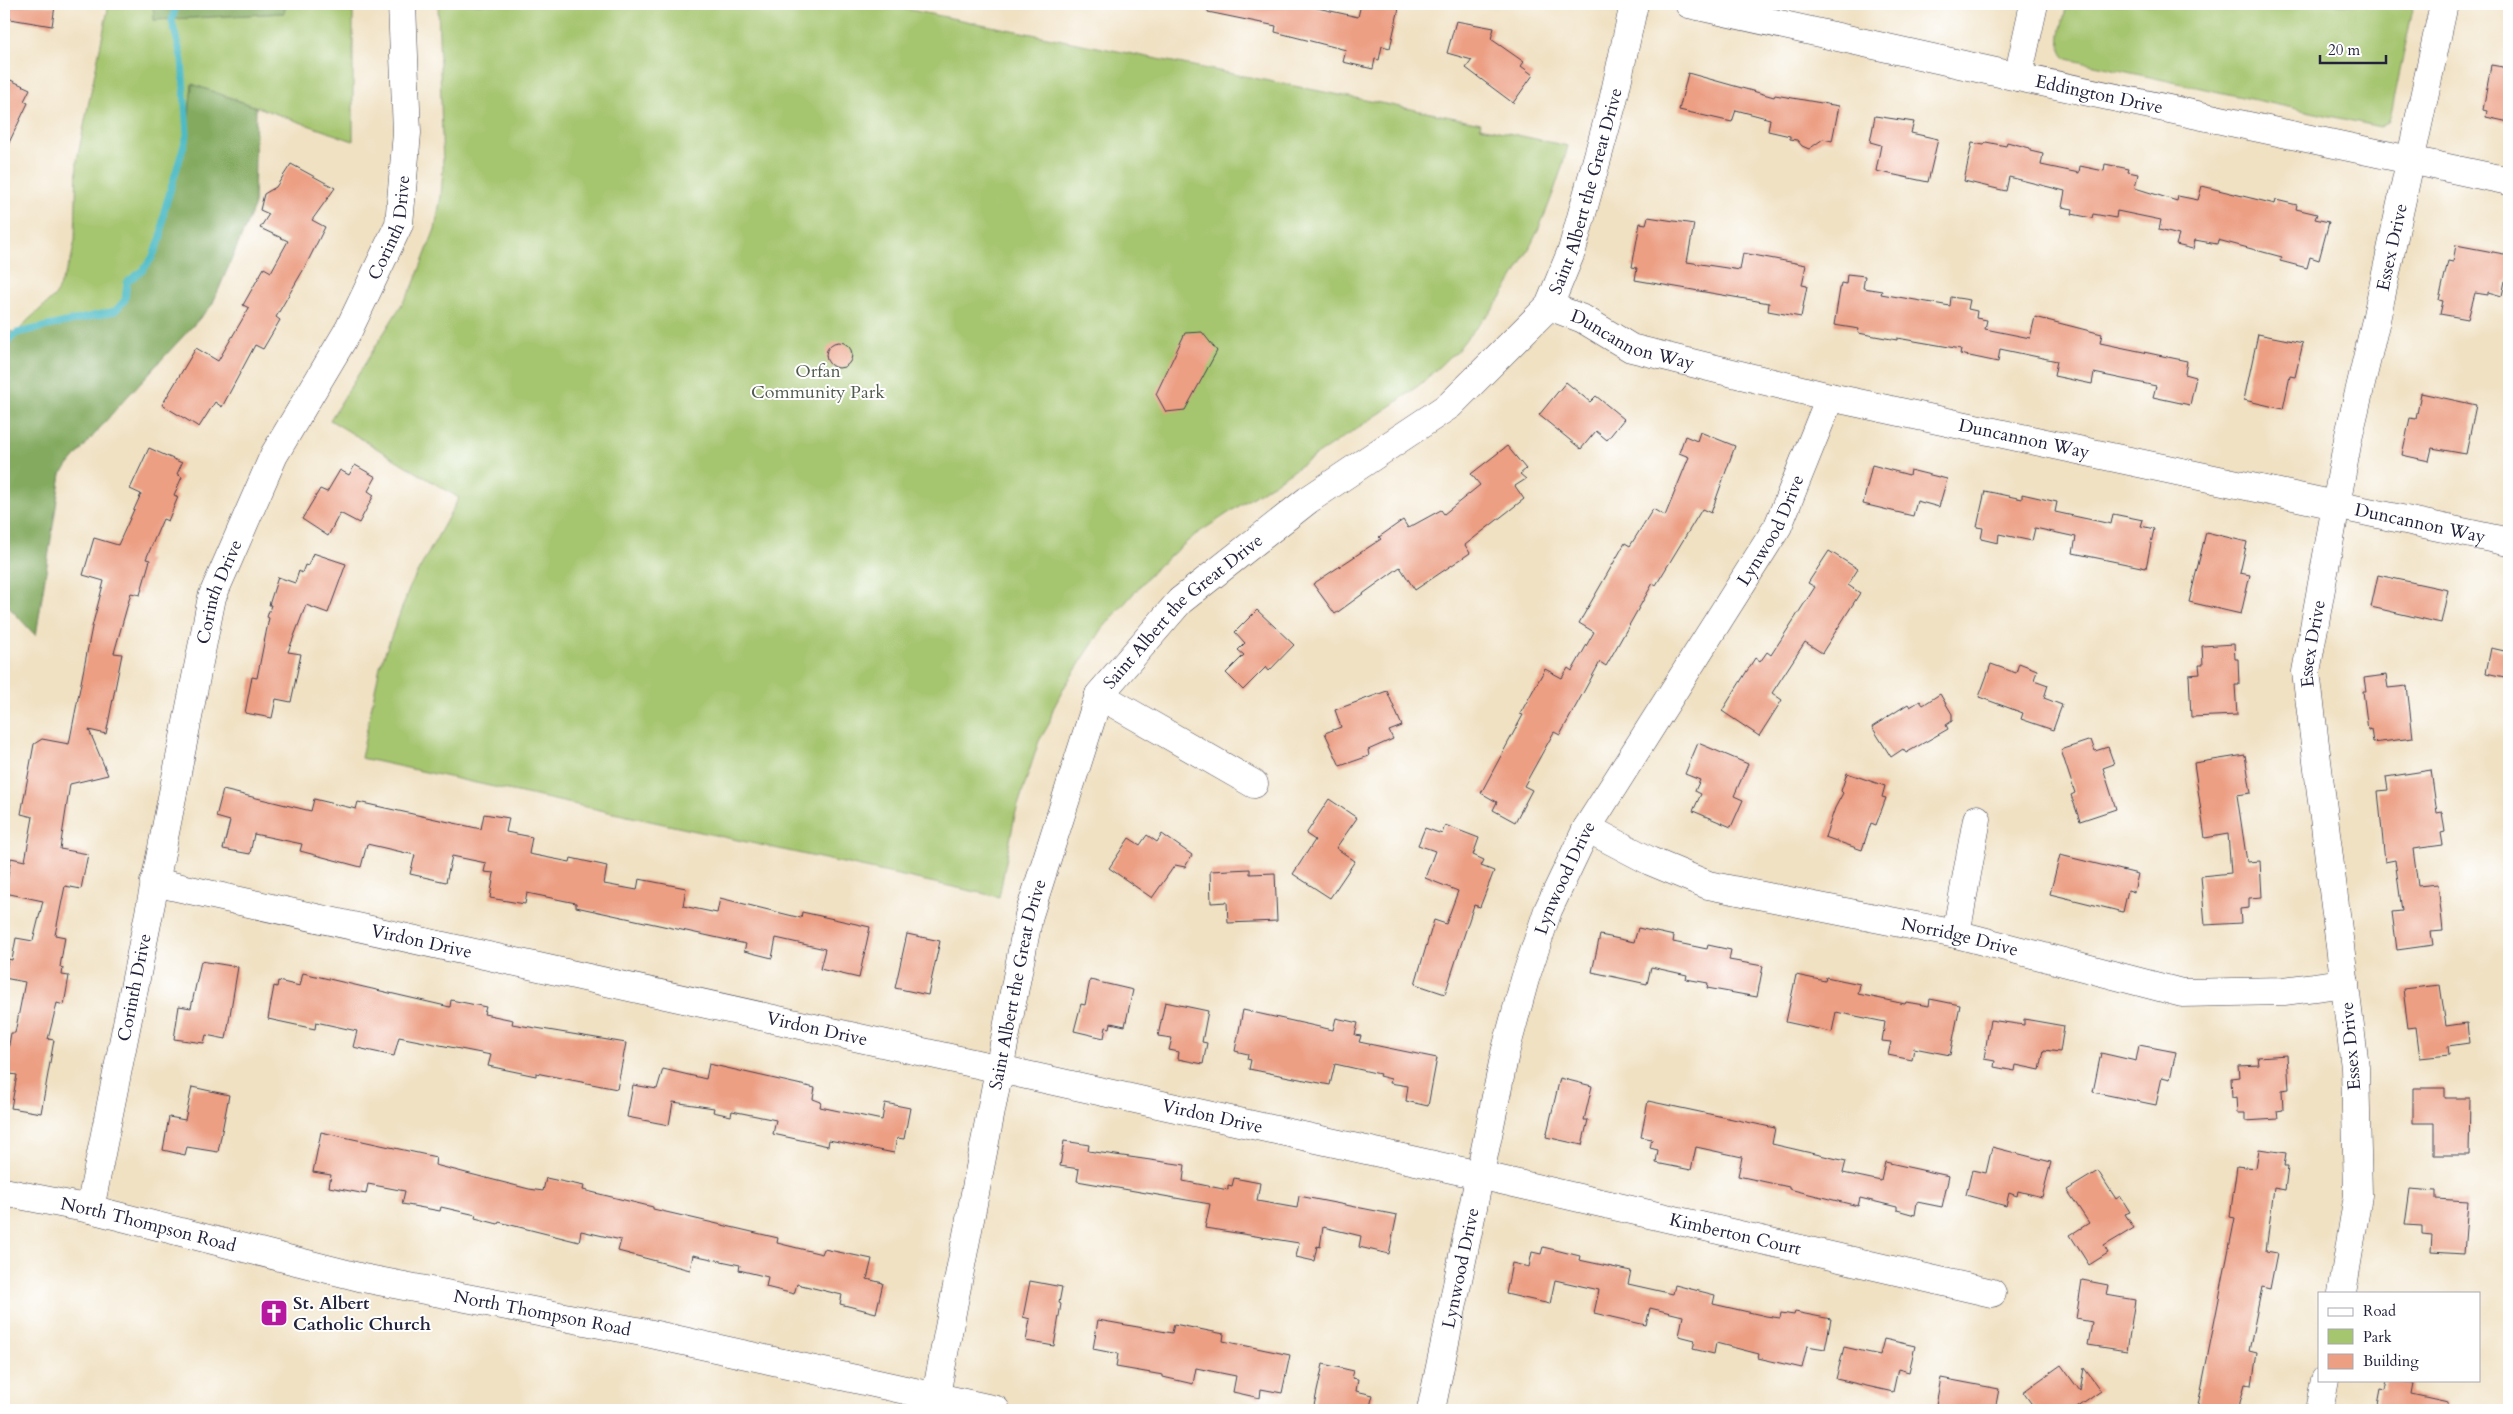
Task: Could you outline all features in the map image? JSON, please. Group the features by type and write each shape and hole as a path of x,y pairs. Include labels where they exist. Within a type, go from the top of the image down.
{"street":[{"name":"Corinth Drive","path":"90,1209 212,597 274,454 349,329 400,224 407,133 402,4"},
{"name":"Saint Albert the Great Drive","path":"935,1404 1030,915 1099,695 1180,601 1308,500 1450,405 1550,306 1572,250 1613,101 1634,4"},
{"name":"Eddington Drive","path":"1689,4 2018,77 2509,181"},
{"path":"2018,77 2034,4"},
{"name":"Essex Drive","path":"2342,1292 2358,1195 2355,1067 2306,672 2335,505 2444,4"},
{"name":"Duncannon Way","path":"1550,306 1582,319 1631,348 1830,397 2509,542"},
{"name":"Lynwood Drive","path":"1430,1410 1505,1053 1525,979 1548,910 1587,828 1778,526 1830,397"},
{"path":"1099,695 1254,784"},
{"path":"1956,934 1977,819"},
{"name":"Norridge Drive","path":"1587,828 1650,861 1708,885 1956,934 2182,993 2284,991 2344,983"},
{"name":"Virdon Drive","path":"154,882 1479,1175"},
{"name":"Kimberton Court","path":"1479,1175 1992,1293"},
{"name":"North Thompson Road","path":"4,1192 90,1209 362,1278 648,1333 935,1404 996,1410"},
{"path":"2319,1410 2324,1382"}],"green space":[{"path":"109,4 153,4 155,20 284,13 286,4 353,4 353,141 192,84 187,135 164,211 161,237 152,258 143,270 127,282 125,300 115,311 17,333 27,321 55,296 71,260 75,240 77,160"},
{"path":"153,4 286,4 284,13 154,20"},
{"name":"Orfan Community Park","path":"438,4 880,4 1481,123 1480,127 1568,146 1548,206 1522,263 1495,306 1456,353 1394,404 1195,535 1155,569 1103,628 1065,686 1053,709 1049,724 1039,741 1015,815 999,897 361,758 380,666 411,584 459,498 330,420 413,286 435,229 441,196 443,168"},
{"path":"2067,4 2414,4 2391,114 2388,123 2380,127 2067,59 2060,47 2060,33"},
{"path":"192,84 256,107 254,207 212,305 116,409 61,474 36,636 4,602 4,344 17,333 115,311 125,300 127,282 143,270 152,258 161,237 164,211 187,135"},
{"path":"4,330 17,333 4,344"}],"building":[{"path":"4,4 55,6 52,26 4,18"},
{"path":"1209,4 1299,4 1358,17 1361,4 1379,4 1399,8 1390,48 1382,46 1379,60 1375,59 1373,69 1343,62 1346,50 1275,32 1276,26 1208,12"},
{"path":"1456,21 1494,28 1491,39 1524,62 1521,66 1533,75 1513,103 1466,68 1472,60 1447,53"},
{"path":"2491,65 2509,68 2509,122 2486,117 2487,111 2483,110"},
{"path":"1688,73 1774,97 1775,95 1839,106 1832,141 1823,139 1809,149 1802,146 1797,140 1790,139 1790,136 1768,131 1770,119 1736,110 1732,122 1679,110"},
{"path":"4,77 30,89 24,101 28,103 4,153"},
{"path":"1875,116 1914,122 1911,133 1938,139 1928,182 1876,171 1881,145 1870,142"},
{"path":"1986,142 2006,146 2007,142 2030,148 2030,151 2043,154 2041,165 2079,173 2080,166 2104,171 2105,164 2129,169 2128,172 2138,174 2135,188 2177,201 2178,196 2198,200 2202,186 2275,204 2276,200 2297,205 2296,209 2317,214 2315,219 2329,222 2319,260 2310,257 2307,268 2280,261 2282,257 2218,240 2217,244 2195,240 2193,249 2176,245 2179,235 2159,230 2161,220 2117,211 2116,218 2093,214 2092,218 2072,214 2073,209 2062,207 2065,191 2009,177 2006,191 1964,181 1972,143 1984,145"},
{"path":"291,164 335,188 312,220 325,227 305,267 276,317 280,320 263,349 255,345 222,407 215,402 199,427 162,405 196,348 218,361 249,308 243,305 264,268 271,272 288,241 260,228 269,214 260,210 264,194 276,187"},
{"path":"1648,217 1694,224 1687,262 1740,270 1743,253 1806,265 1802,285 1807,286 1801,317 1768,311 1769,303 1635,280 1637,268 1632,267 1640,223 1646,224"},
{"path":"2456,245 2509,255 2509,282 2505,281 2502,296 2488,292 2488,295 2475,293 2468,319 2440,314 2443,301 2439,300 2448,261 2453,262"},
{"path":"1847,274 1865,276 1863,288 1882,291 1881,294 1950,306 1951,297 1970,300 1968,309 1977,311 1976,318 1987,320 1985,329 2030,338 2035,317 2102,334 2100,343 2187,361 2185,374 2196,377 2190,405 2153,397 2156,386 2094,373 2092,384 2054,376 2057,361 2000,349 1998,362 1960,354 1961,349 1858,333 1859,329 1834,325 1841,283 1846,284"},
{"path":"1202,332 1217,351 1185,410 1166,412 1156,394 1185,333"},
{"path":"2258,334 2303,343 2295,377 2290,376 2283,409 2244,400"},
{"path":"839,342 848,346 852,355 848,364 839,368 830,364 826,355 830,346"},
{"path":"1566,382 1590,402 1596,396 1624,419 1607,440 1596,431 1581,449 1539,415"},
{"path":"2421,393 2476,405 2466,454 2432,448 2429,461 2402,455 2410,418 2416,419"},
{"path":"1700,432 1735,446 1711,513 1702,509 1656,585 1653,583 1606,666 1600,662 1560,735 1554,732 1524,786 1532,790 1515,822 1493,810 1497,802 1481,793 1523,715 1520,714 1545,669 1562,678 1568,668 1572,671 1594,632 1579,623 1625,543 1630,546 1653,509 1665,516 1689,457 1679,453 1685,436 1697,441"},
{"path":"1507,446 1526,469 1520,474 1526,479 1515,486 1524,499 1465,545 1470,553 1415,590 1400,567 1335,614 1313,584 1381,539 1379,537 1403,520 1408,528 1441,510 1444,514 1480,485 1471,474"},
{"path":"149,448 182,463 177,474 182,477 174,495 178,497 168,521 163,519 146,559 150,560 140,595 131,593 114,653 122,654 106,734 89,730 108,775 70,784 60,849 88,854 81,889 65,886 55,935 65,937 60,967 63,968 62,975 69,976 64,1005 57,1003 48,1039 54,1040 41,1113 11,1108 17,1075 4,1073 11,1033 15,1033 25,982 4,978 8,959 12,960 16,938 33,941 43,901 5,893 11,858 25,861 33,817 21,814 34,744 42,739 69,744 92,627 104,581 83,575 94,538 118,545 141,494 130,489"},
{"path":"355,465 376,477 368,491 374,495 359,523 340,513 328,536 302,519 320,489 327,492 340,470 349,475"},
{"path":"1872,465 1909,475 1910,470 1947,479 1939,507 1917,501 1913,516 1863,504"},
{"path":"1985,491 2022,499 2022,494 2057,502 2055,512 2111,524 2113,514 2143,520 2141,526 2154,529 2146,568 2073,553 2076,537 2035,528 2032,541 1999,534 1998,543 1981,539 1983,528 1977,527"},
{"path":"2206,532 2247,542 2240,573 2250,575 2241,614 2189,602"},
{"path":"1829,551 1858,569 1848,585 1860,593 1822,653 1805,642 1772,693 1782,700 1759,736 1722,711 1755,658 1760,662 1767,652 1771,655 1815,587 1808,583"},
{"path":"313,553 346,564 328,613 306,605 288,652 301,654 291,702 276,699 272,718 245,713 252,677 257,678 269,618 267,617 271,605 269,605 278,577 295,583 299,571 302,573 305,565 308,566"},
{"path":"2378,575 2448,590 2441,623 2371,607"},
{"path":"1257,610 1294,645 1269,671 1266,667 1243,690 1226,673 1244,655 1238,650 1245,643 1235,632"},
{"path":"2234,644 2235,659 2238,659 2239,685 2235,685 2237,715 2191,717 2189,675 2200,674 2199,665 2203,665 2202,646"},
{"path":"2491,648 2509,652 2509,678 2486,673"},
{"path":"2019,663 2037,670 2034,680 2048,685 2044,698 2062,705 2053,730 2021,719 2023,713 1979,697 1991,664 2016,673"},
{"path":"2386,675 2388,688 2407,686 2413,738 2373,743 2371,729 2368,730 2363,691 2366,691 2364,678"},
{"path":"1387,691 1402,726 1389,731 1393,739 1368,750 1369,756 1340,766 1325,733 1341,727 1335,710"},
{"path":"1940,694 1952,714 1952,721 1946,725 1948,729 1906,753 1903,749 1891,757 1872,727 1908,704 1910,707 1920,701 1923,705"},
{"path":"2091,740 2095,751 2108,747 2114,764 2103,768 2116,809 2080,821 2071,795 2075,793 2061,750"},
{"path":"1698,743 1748,764 1734,796 1743,800 1731,827 1693,811 1701,794 1695,791 1700,780 1685,774"},
{"path":"2245,755 2251,793 2237,795 2247,862 2260,861 2262,897 2249,898 2249,908 2240,909 2241,923 2205,925 2201,876 2231,873 2228,834 2205,838 2194,763"},
{"path":"2431,770 2437,813 2442,812 2445,832 2441,833 2443,845 2413,849 2418,886 2438,884 2443,931 2431,932 2433,945 2397,950 2392,912 2402,911 2395,860 2385,862 2378,791 2388,790 2386,777"},
{"path":"1847,773 1885,786 1882,797 1886,798 1876,825 1871,823 1862,850 1825,837 1835,808 1843,793 1841,791"},
{"path":"223,790 311,811 314,799 356,809 358,802 481,829 484,814 509,818 506,832 532,837 529,854 570,862 571,858 607,866 604,884 637,890 639,879 686,888 683,906 717,913 720,898 801,918 802,912 870,927 859,978 820,969 825,949 776,938 772,958 744,951 746,944 576,907 576,903 527,893 525,904 490,898 494,873 484,872 486,863 452,856 446,882 410,874 415,855 367,844 361,867 300,851 302,844 254,834 250,854 223,849 230,821 216,817"},
{"path":"1329,799 1357,818 1336,848 1355,861 1330,898 1293,874 1315,840 1306,834"},
{"path":"1445,825 1479,838 1473,855 1484,860 1481,866 1494,871 1480,907 1474,905 1445,994 1415,984 1434,920 1446,924 1458,891 1425,878 1435,851 1418,845 1425,828 1442,834"},
{"path":"1162,834 1192,855 1185,867 1175,865 1152,898 1109,868 1129,838 1140,845 1147,835 1157,842"},
{"path":"2060,855 2138,874 2134,892 2128,890 2123,912 2050,894"},
{"path":"1250,869 1250,874 1275,873 1277,921 1228,923 1227,902 1211,903 1210,871"},
{"path":"1638,928 1674,936 1673,942 1707,949 1708,945 1731,950 1729,960 1763,966 1757,997 1707,988 1708,983 1686,979 1687,975 1651,967 1647,984 1592,972 1600,935 1634,942"},
{"path":"907,934 940,941 928,995 895,988"},
{"path":"201,961 238,967 226,1039 206,1035 204,1043 174,1039 179,1006 191,1008"},
{"path":"303,973 450,1007 451,1000 486,1007 484,1014 513,1020 512,1024 626,1043 617,1089 536,1073 536,1076 488,1066 491,1055 399,1037 394,1056 353,1047 357,1031 316,1022 315,1029 268,1019 274,986 277,987 278,981 300,986"},
{"path":"1796,975 1825,981 1826,977 1860,984 1858,994 1905,1004 1906,1002 1929,1006 1930,999 1960,1005 1950,1055 1914,1048 1912,1060 1888,1055 1891,1042 1882,1041 1885,1022 1836,1012 1832,1032 1786,1022"},
{"path":"1090,980 1133,990 1125,1026 1111,1023 1110,1028 1106,1027 1104,1038 1074,1031 1081,1004 1085,1005"},
{"path":"2440,985 2446,1026 2467,1023 2469,1043 2448,1046 2449,1055 2420,1058 2416,1027 2408,1028 2403,989"},
{"path":"1165,1002 1208,1011 1202,1042 1207,1043 1203,1064 1178,1059 1179,1052 1169,1050 1172,1038 1158,1036"},
{"path":"1243,1010 1333,1030 1336,1018 1358,1023 1355,1035 1361,1036 1359,1042 1437,1058 1428,1106 1406,1101 1408,1086 1390,1083 1391,1079 1379,1076 1380,1074 1335,1064 1330,1085 1249,1069 1251,1060 1247,1059 1248,1054 1235,1051"},
{"path":"2024,1019 2064,1026 2060,1052 2044,1050 2040,1070 2016,1065 2015,1071 1994,1067 1995,1061 1984,1059 1990,1020 2024,1025"},
{"path":"2139,1045 2176,1052 2170,1079 2162,1077 2156,1105 2093,1092 2101,1053 2136,1061"},
{"path":"2287,1055 2289,1089 2282,1090 2283,1110 2277,1111 2278,1119 2245,1121 2245,1113 2237,1113 2236,1097 2232,1098 2231,1078 2239,1077 2238,1066 2259,1065 2258,1057"},
{"path":"709,1064 815,1088 813,1099 821,1102 820,1107 882,1120 885,1103 910,1108 904,1139 897,1138 894,1153 829,1140 828,1146 773,1134 776,1120 732,1111 731,1116 713,1112 714,1108 673,1102 669,1125 627,1117 633,1085 657,1089 663,1069 706,1079"},
{"path":"1560,1078 1592,1086 1584,1120 1588,1120 1582,1145 1546,1137"},
{"path":"192,1087 229,1095 218,1152 187,1147 185,1155 163,1150 169,1117 185,1120"},
{"path":"2413,1088 2445,1088 2445,1098 2470,1098 2469,1155 2434,1155 2434,1123 2413,1123"},
{"path":"1648,1101 1775,1128 1772,1144 1846,1161 1843,1173 1881,1181 1885,1162 1949,1176 1942,1207 1917,1202 1915,1215 1897,1210 1897,1207 1860,1198 1858,1206 1789,1189 1789,1187 1738,1176 1742,1157 1696,1147 1691,1170 1656,1163 1658,1150 1650,1148 1652,1139 1641,1137"},
{"path":"321,1132 436,1157 435,1165 529,1189 543,1191 546,1178 584,1186 583,1190 653,1207 653,1209 778,1238 777,1243 822,1254 824,1249 872,1259 867,1279 883,1283 876,1313 840,1304 842,1295 797,1284 794,1294 766,1287 768,1277 739,1270 740,1265 693,1255 690,1270 618,1251 621,1240 581,1231 579,1242 499,1222 498,1224 475,1218 476,1215 441,1207 440,1211 402,1204 405,1191 368,1184 366,1194 329,1187 331,1175 313,1172"},
{"path":"1064,1141 1089,1145 1088,1151 1185,1165 1183,1181 1228,1190 1228,1185 1232,1186 1234,1178 1260,1183 1257,1201 1297,1208 1299,1196 1397,1215 1389,1254 1359,1247 1361,1236 1323,1227 1320,1247 1317,1246 1314,1261 1296,1257 1299,1243 1205,1228 1210,1204 1077,1181 1079,1169 1060,1166"},
{"path":"1992,1147 2051,1162 2042,1197 2018,1191 2017,1196 2009,1193 2006,1206 1966,1195 1972,1170 1986,1173"},
{"path":"2259,1149 2286,1153 2284,1166 2288,1166 2285,1190 2274,1188 2266,1251 2277,1253 2270,1289 2262,1287 2249,1351 2257,1353 2252,1385 2245,1384 2238,1410 2197,1410 2235,1218 2230,1217 2237,1166 2256,1168"},
{"path":"2098,1171 2116,1199 2120,1196 2130,1212 2125,1214 2134,1228 2104,1246 2108,1253 2089,1265 2070,1235 2089,1223 2067,1190"},
{"path":"2410,1189 2436,1191 2436,1199 2468,1201 2464,1254 2431,1252 2432,1235 2422,1234 2422,1226 2405,1225"},
{"path":"1543,1247 1580,1256 1579,1260 1631,1271 1628,1284 1673,1294 1675,1285 1715,1295 1713,1304 1766,1316 1780,1318 1781,1313 1794,1315 1795,1312 1831,1319 1825,1349 1807,1346 1802,1368 1758,1358 1759,1354 1716,1343 1714,1354 1693,1349 1695,1340 1679,1336 1683,1316 1650,1308 1646,1325 1594,1313 1599,1290 1555,1280 1550,1304 1506,1294 1512,1263 1529,1267 1532,1252 1541,1254"},
{"path":"2082,1280 2108,1285 2106,1295 2135,1300 2127,1351 2088,1345 2092,1322 2076,1319"},
{"path":"1030,1281 1062,1287 1054,1346 1026,1341 1030,1319 1023,1317"},
{"path":"1098,1320 1172,1333 1174,1324 1224,1334 1223,1341 1290,1355 1282,1393 1261,1389 1260,1398 1233,1392 1236,1376 1196,1368 1193,1384 1163,1377 1163,1375 1116,1367 1118,1354 1093,1349"},
{"path":"1884,1339 1915,1346 1909,1372 1898,1369 1893,1392 1836,1379 1844,1347 1880,1355"},
{"path":"1323,1364 1354,1371 1352,1378 1358,1379 1356,1391 1373,1395 1369,1410 1313,1410"},
{"path":"2061,1365 2080,1391 2084,1368 2101,1391 2074,1410 2036,1410 2023,1392"},
{"path":"1941,1378 1999,1389 1995,1410 1935,1410"},
{"path":"2387,1382 2413,1383 2411,1394 2448,1402 2448,1410 2376,1410 2380,1389 2385,1390"}],"waterway":[{"path":"4,344 17,333 115,311 125,300 127,282 143,270 152,258 161,237 164,211 187,135 182,60 172,21 176,4"}],"place":[{"name":"St. Albert Catholic Church","path":"274,1313"}]}
